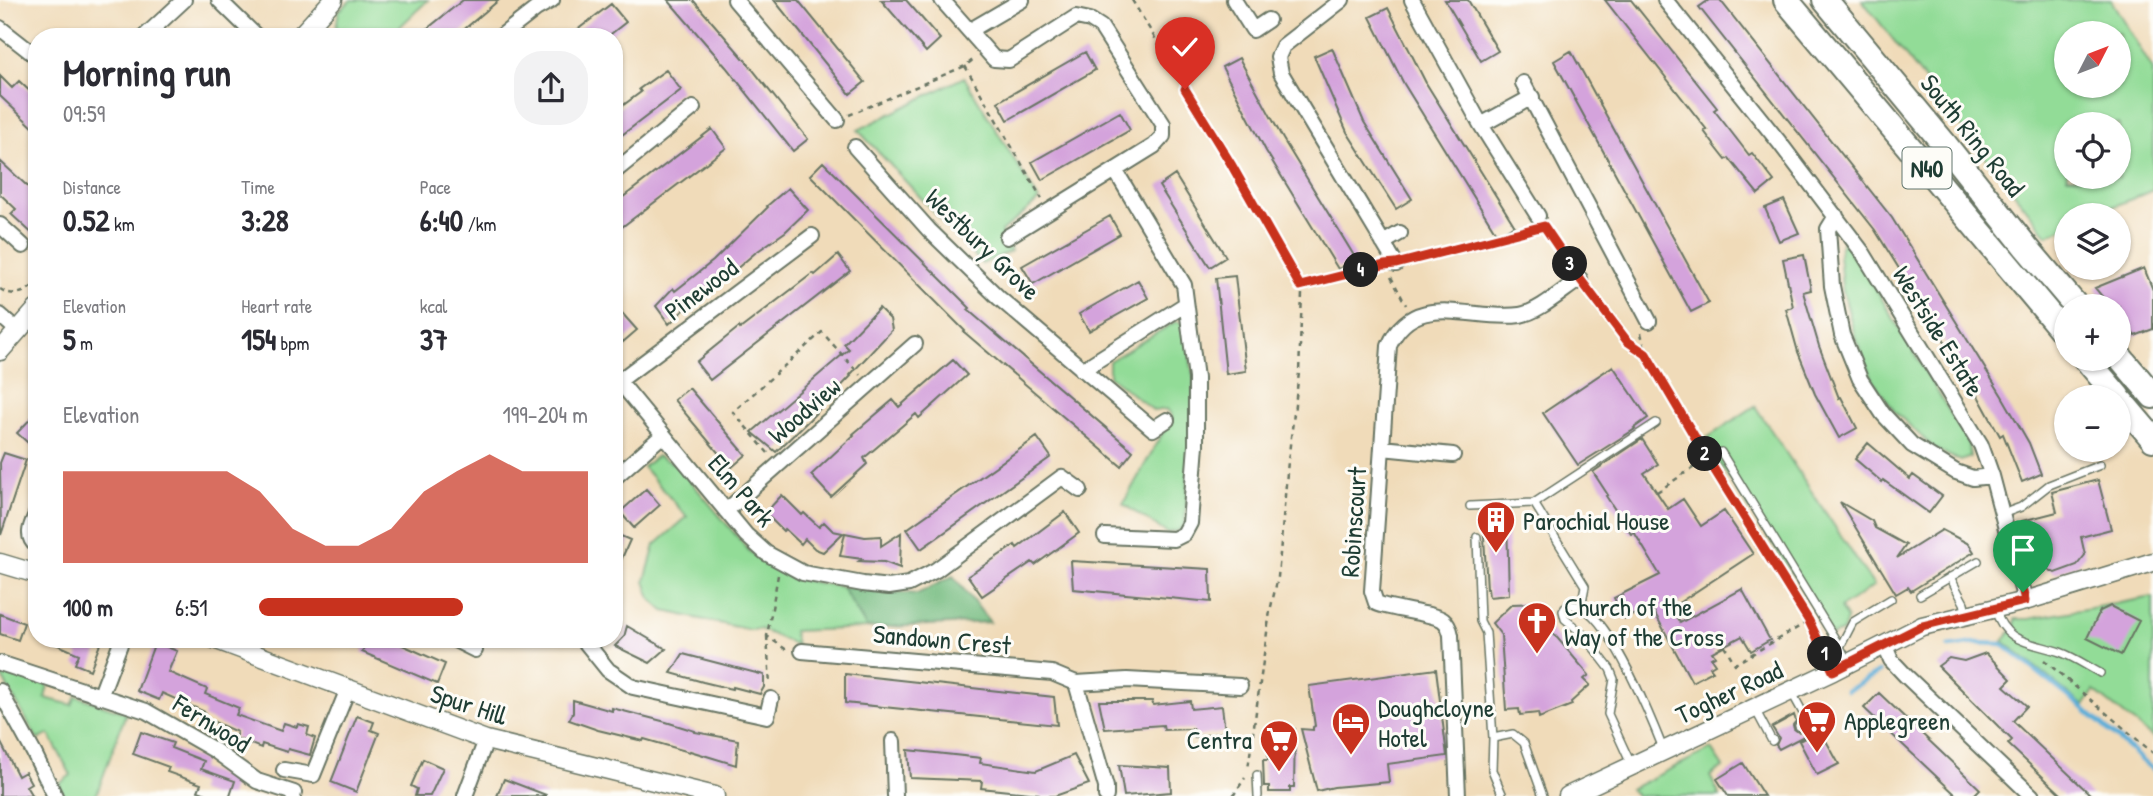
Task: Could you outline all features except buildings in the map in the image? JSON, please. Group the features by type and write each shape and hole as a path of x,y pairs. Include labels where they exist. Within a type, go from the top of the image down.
{"highway":[{"name":"N40","path":"1786,0 2054,320"},
{"name":"South Ring Road","path":"1825,0 2066,294"},
{"path":"2131,370 2153,396"},
{"path":"2096,371 2108,385"},
{"path":"2131,412 2153,439"}],"street":[{"path":"154,28 184,0"},
{"path":"219,0 248,28"},
{"path":"307,28 333,0"},
{"path":"512,28 552,0"},
{"path":"735,0 837,120"},
{"path":"942,0 986,50"},
{"path":"969,31 1022,0"},
{"path":"1234,0 1252,30 1268,20"},
{"path":"1342,0 1283,46 1278,57 1281,73 1383,243 1390,265"},
{"path":"1412,0 1481,125 1541,221"},
{"name":"Westside Estate","path":"1665,0 1863,253 1981,445 1992,476 2025,601"},
{"name":"Westbury Grove","path":"986,50 994,60 1009,60 1076,18 1090,20 1101,27 1163,124 1163,136 1154,146 1007,237"},
{"path":"0,28 28,50"},
{"path":"1524,83 1649,321"},
{"path":"1481,125 1532,97"},
{"path":"623,165 693,108"},
{"name":"Westbury Grove","path":"855,147 929,230 989,288 1153,429 1167,420"},
{"path":"1105,536 1174,539 1184,534 1189,523 1196,445 1196,378 1184,285 1115,170"},
{"path":"1836,216 1828,229 1832,286 1842,335 1860,379 1883,414 1912,444 1965,475 1973,478 1992,476"},
{"path":"2,232 23,246"},
{"path":"1383,243 1401,233"},
{"name":"Pinewood","path":"623,374 812,236"},
{"path":"1412,318 1426,312 1521,315 1544,304 1580,279"},
{"path":"1082,369 1186,304"},
{"path":"0,315 18,331"},
{"name":"Robinscourt","path":"1412,318 1395,332 1389,346 1372,592 1377,603 1386,607 1442,619 1449,626 1458,796"},
{"path":"0,351 28,319"},
{"name":"Woodview","path":"726,511 915,344"},
{"name":"Elm Park","path":"623,385 746,535 766,553 803,573 833,580 889,587 909,583 936,570 1062,477 1080,490"},
{"path":"623,470 663,435"},
{"name":"Robinscourt","path":"1382,447 1452,454"},
{"name":"Togher Road","path":"1568,796 1791,691 1841,660 1922,626 2025,601 2153,562"},
{"path":"0,563 28,571"},
{"path":"1884,644 1891,660 1906,676 2030,796"},
{"path":"100,696 119,648"},
{"name":"Spur Hill","path":"238,648 486,740 715,796"},
{"path":"471,648 475,650"},
{"path":"590,648 608,670 633,687 767,716 771,699"},
{"name":"Sandown Crest","path":"802,651 1052,673 1076,683 1127,680 1240,686"},
{"name":"Fernwood","path":"0,663 146,711 214,750 257,781 294,793 293,796"},
{"path":"1076,683 1106,787 1106,796"},
{"path":"284,770 313,775 348,689"},
{"path":"0,691 55,796"},
{"path":"466,796 486,740"},
{"path":"893,741 895,796"}],"lane":[{"path":"1470,506 1534,503 1656,423"},
{"path":"1721,452 1841,660"},
{"path":"2002,514 2021,506 2049,485 2100,465"},
{"path":"1534,503 1585,586 1581,607"},
{"path":"1477,537 1480,621 1486,634 1493,738 1492,769 1503,796"},
{"path":"1920,595 1978,561"},
{"path":"1950,577 1964,603 1967,615"},
{"path":"1841,660 1853,622 1891,599"},
{"path":"1632,766 1608,714 1614,679 1610,669 1583,634 1565,619 1563,611 1567,605 1581,607 1597,622 1639,691 1664,751"},
{"path":"1995,609 1999,623 2020,641 2062,652 2100,673"},
{"path":"1791,691 1808,722 1799,726"},
{"path":"1755,708 1773,740"},
{"path":"1493,738 1513,734 1524,743 1543,796"},
{"path":"1257,775 1258,796"}],"path":[{"path":"1132,0 1231,164 1300,286 1303,307 1299,373 1278,577 1270,611 1247,775 1234,796"},
{"path":"837,120 965,66 986,50"},
{"path":"965,66 1049,211"},
{"path":"1541,221 1627,341 1646,354 1707,458 1809,621 1841,660"},
{"path":"1300,286 1530,230"},
{"path":"1390,265 1412,318"},
{"path":"0,289 15,294 28,290"},
{"path":"779,465 733,412 822,332 869,386"},
{"path":"1657,492 1707,458"},
{"path":"771,699 767,636 781,561"},
{"path":"1724,645 1735,664 1809,621"},
{"path":"767,636 794,656 802,651"},
{"path":"2020,641 2153,753"}],"green space":[{"path":"351,0 428,0 398,28 337,28 339,11"},
{"path":"1862,0 2111,0 2124,21 2054,21 2054,98 2132,98 2132,35 2153,70 2153,190 2122,203 2054,203 2054,232 2047,235"},
{"path":"964,77 1039,200 1001,232 1011,251 982,264 858,130"},
{"path":"1843,241 1851,248 1969,444 1970,457 1961,461 1936,450 1895,412 1874,382 1856,340 1842,287 1839,253"},
{"path":"1177,321 1184,325 1194,379 1185,523 1180,530 1167,533 1123,504 1172,416 1167,409 1154,411 1109,376 1109,361"},
{"path":"1755,406 1874,586 1840,608 1847,619 1843,632 1828,636 1814,607 1704,440"},
{"path":"657,456 677,465 750,552 791,578 842,587 867,628 793,631 796,645 760,629 750,630 664,611 651,599 645,581 655,545 687,517 643,467"},
{"path":"953,576 990,622 867,628 842,587 917,594"},
{"path":"2153,597 2153,738 2094,691 2084,706 2003,641 2015,627 2015,619 2029,619"},
{"path":"7,672 48,685 45,698 72,705 76,696 126,713 96,796 64,796 59,784 71,775 49,734 38,740 3,679 2,675"},
{"path":"1711,749 1723,767 1710,776 1720,796 1637,796 1630,789"}],"waterway":[{"path":"1949,647 1976,643 2002,644 2082,707 2153,770"},
{"path":"1847,691 1879,672"}],"place":[{"name":"Parochial House","path":"1496,554"},
{"name":"Church of the Way of the Cross","path":"1537,655"},
{"name":"Applegreen","path":"1817,754"},
{"name":"Doughcloyne Hotel","path":"1351,756"},
{"name":"Centra","path":"1279,773"}],"route":[{"path":"1185,89 1300,286 1544,226 1627,341 1646,354 1809,621 1833,671 1922,626 2025,601 2023,592"}]}
